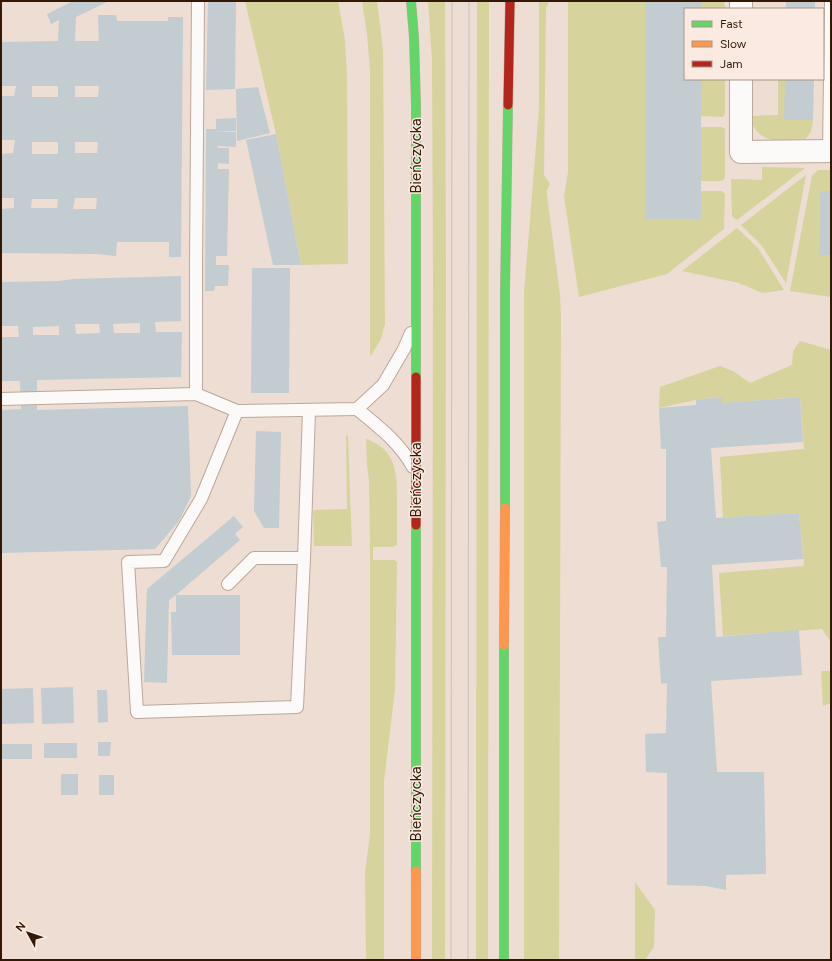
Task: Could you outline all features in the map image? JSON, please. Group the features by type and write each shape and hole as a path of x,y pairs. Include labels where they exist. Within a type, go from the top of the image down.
{"main road":[{"name":"Bieńczycka","path":"411,1 414,37 416,106 416,960"},
{"path":"504,960 505,292 510,1"}],"street":[{"path":"741,80 741,152 830,151"}],"lane":[{"path":"196,394 198,1"},
{"path":"830,151 831,1"},
{"path":"1,399 196,394 237,411 357,409 383,386 390,375 404,349 416,316"},
{"path":"357,409 396,442 404,451 416,472"},
{"path":"237,411 201,499 164,561 128,562 137,712 297,707 309,411"},
{"path":"228,584 254,558 304,558"}],"shaded area":[{"path":"245,1 338,1 345,40 347,76 348,264 301,265 276,134"},
{"path":"362,1 377,1 383,50 385,324 381,339 370,357 370,70"},
{"path":"428,1 445,1 445,960 432,960 433,272 432,60"},
{"path":"477,1 489,1 488,960 476,960"},
{"path":"539,1 548,1 548,5 546,7 544,175 550,184 547,190 547,195 560,295 561,316 559,960 524,960 524,293 539,108"},
{"path":"568,1 645,1 645,219 701,219 701,191 722,191 725,194 724,229 667,274 579,297 564,196 568,172"},
{"path":"701,1 724,1 725,8 701,8"},
{"path":"701,80 725,80 725,114 723,117 701,116"},
{"path":"778,80 785,80 785,120 813,120 811,132 804,141 787,142 770,139 757,131 750,116 778,115"},
{"path":"701,127 722,127 725,129 725,178 722,181 701,181"},
{"path":"762,167 805,168 737,220 732,216 731,179 762,180"},
{"path":"818,170 831,170 831,191 820,191 819,255 831,255 831,297 790,291 812,176"},
{"path":"806,175 786,283 762,246 741,225"},
{"path":"737,228 758,248 784,290 762,293 739,283 682,271"},
{"path":"800,341 831,350 831,642 822,629 723,636 719,573 804,566 799,513 723,518 720,457 804,449 800,397 722,403 721,397 696,400 659,408 660,387 720,366 733,371 750,383 792,365 793,351"},
{"path":"348,435 352,546 314,546 314,510 347,509 346,436"},
{"path":"366,439 377,444 390,457 394,465 397,483 397,545 392,547 373,547 373,560 394,560 397,562 395,689 384,781 384,960 366,960 365,873 370,834 370,545 369,480"},
{"path":"821,671 831,671 831,703 823,706"},
{"path":"635,882 655,910 654,947 645,960 635,960"}],"building":[{"path":"73,1 109,1 76,17 75,41 99,41 98,15 116,15 117,21 168,21 168,17 183,17 181,257 169,257 169,242 117,242 116,256 96,254 1,253 1,209 14,208 14,198 1,198 1,154 13,153 15,140 1,140 1,96 14,96 16,86 1,86 1,42 58,41 59,20 51,24 47,14","holes":["32,86 58,86 58,97 32,97","75,86 99,86 98,97 75,97","32,142 58,142 58,154 32,154","75,142 98,142 97,153 75,153","75,198 97,198 96,209 73,209","32,199 58,199 57,208 31,208"]},
{"path":"208,1 236,2 235,89 206,90"},
{"path":"645,1 701,1 701,8 684,8 684,80 701,80 701,219 645,219"},
{"path":"786,1 815,1 815,8 786,8"},
{"path":"785,80 814,80 813,120 784,120"},
{"path":"258,87 270,133 237,141 236,89"},
{"path":"236,118 236,131 213,131 236,132 236,147 218,146 218,148 229,148 229,164 218,163 218,169 229,169 227,256 216,256 216,265 229,265 228,286 215,286 214,291 205,291 206,129 216,129 216,119"},
{"path":"276,134 301,265 273,265 246,140"},
{"path":"820,191 831,191 831,255 819,255"},
{"path":"252,268 290,268 289,393 251,393"},
{"path":"181,276 181,321 155,322 156,332 182,332 181,377 37,380 37,410 188,406 191,496 179,521 155,549 1,553 1,410 21,409 20,381 1,381 1,337 19,337 18,326 1,326 1,282 58,281 74,279","holes":["140,323 140,333 114,333 113,324","75,324 99,324 100,333 76,334","59,326 59,335 33,335 33,327"]},
{"path":"722,397 722,403 800,397 803,442 711,448 716,518 799,513 803,559 712,565 716,637 799,630 802,675 711,681 717,772 764,772 766,874 726,875 726,890 706,886 667,885 667,773 646,772 645,734 666,733 667,683 661,684 658,637 666,637 667,567 661,567 657,522 666,521 666,449 661,449 659,408 696,405 696,400"},
{"path":"256,431 281,432 279,528 264,528 254,511"},
{"path":"234,516 243,527 235,534 240,540 169,600 167,683 144,682 147,589"},
{"path":"176,595 240,595 240,655 172,655 171,612 176,612"},
{"path":"73,687 74,723 42,724 41,688"},
{"path":"33,688 34,723 1,724 1,689"},
{"path":"97,690 107,690 108,722 98,723"},
{"path":"98,742 111,742 110,756 98,756"},
{"path":"44,743 77,743 77,758 44,758"},
{"path":"1,744 32,744 32,759 1,759"},
{"path":"61,774 78,774 78,795 61,795"},
{"path":"99,775 114,775 114,795 99,795"}],"tram line":[{"path":"451,960 452,1"},
{"path":"468,960 469,1"}],"traffic: fast":[{"path":"411,1 414,37 416,106 416,377"},
{"path":"505,508 505,292 508,105"},
{"path":"416,525 416,871"},
{"path":"504,645 504,960"}],"traffic: slow":[{"path":"504,645 505,508"},
{"path":"416,871 416,960"}],"traffic: jam":[{"path":"508,105 510,1"},
{"path":"416,377 416,525"}]}
